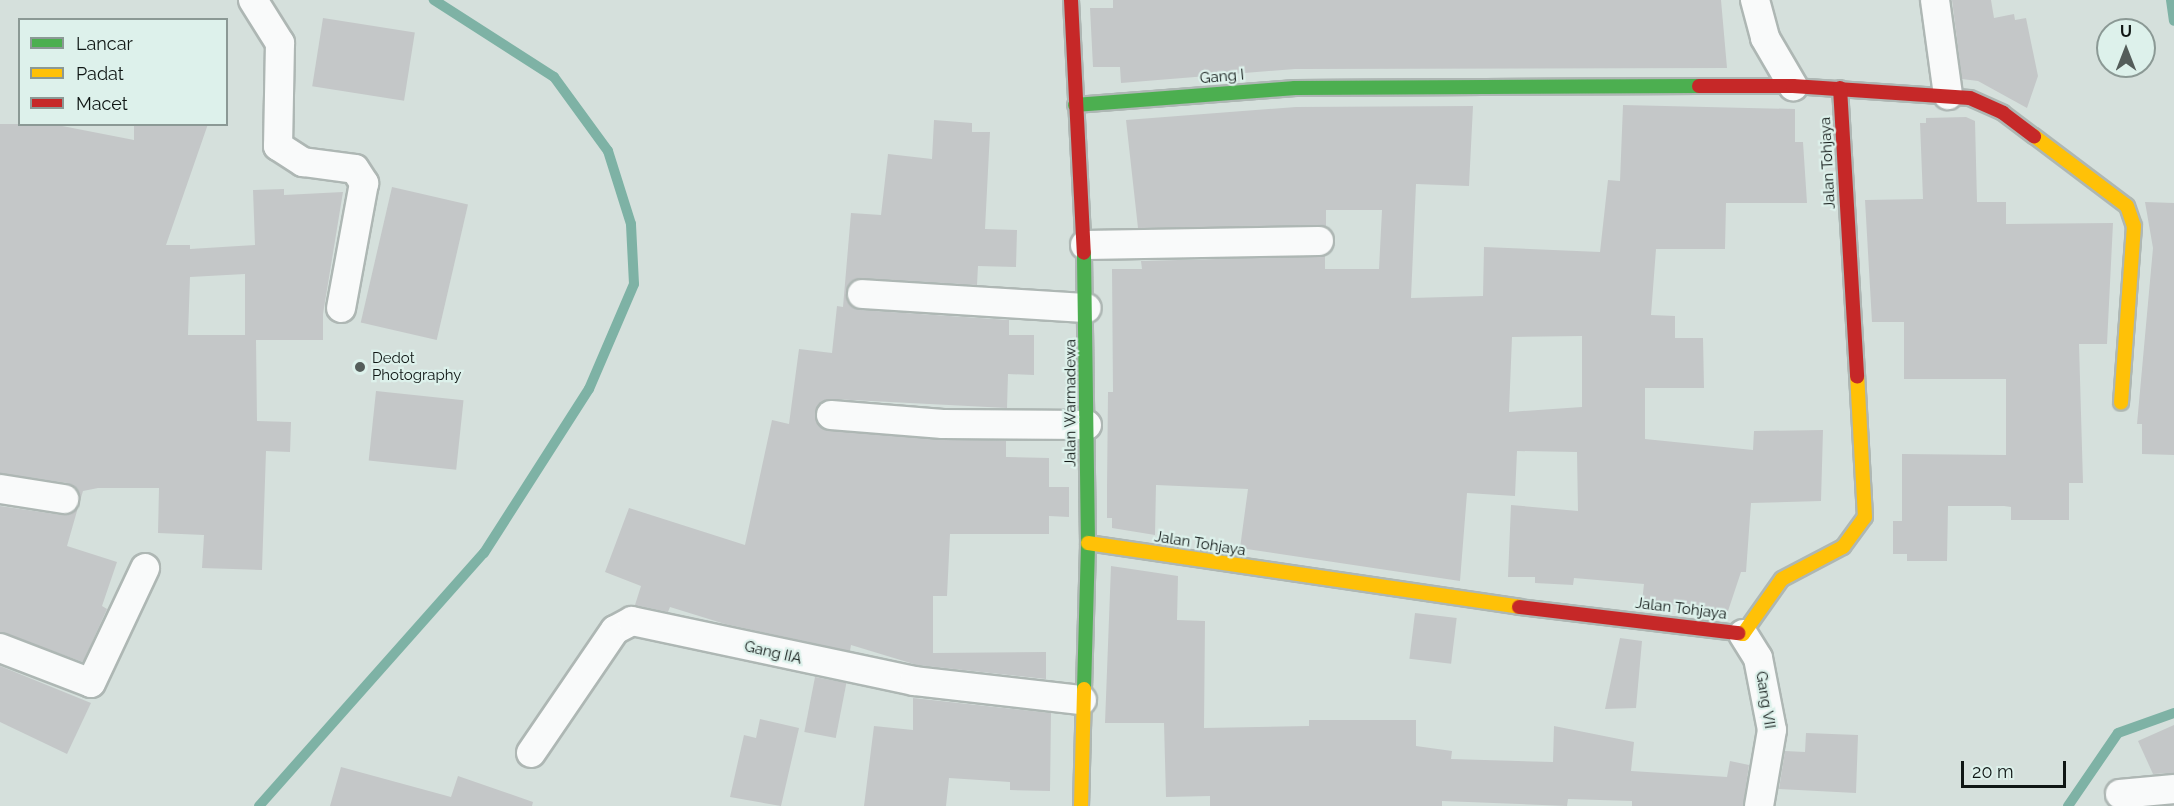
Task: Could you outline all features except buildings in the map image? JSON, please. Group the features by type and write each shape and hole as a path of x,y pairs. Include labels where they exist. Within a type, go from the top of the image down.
{"street":[{"path":"253,0 280,43 278,146 303,162 355,169 364,183 341,308"},
{"name":"Jalan Warmadewa","path":"1071,0 1088,308 1088,543 1082,700 1081,806"},
{"path":"1755,0 1765,38 1793,87"},
{"path":"1935,0 1948,95"},
{"name":"Gang I","path":"1075,105 1295,88 1793,87 1948,95 1984,102 2003,113 2127,206 2134,226 2134,248 2121,403"},
{"name":"Jalan Tohjaya","path":"1088,543 1391,591 1743,634 1782,579 1843,547 1865,517 1840,88"},
{"path":"1085,245 1319,241"},
{"path":"862,294 1088,308"},
{"path":"831,415 943,424 1087,425"},
{"path":"0,489 64,499"},
{"path":"0,648 91,683 145,568"},
{"name":"Gang IIA","path":"531,753 615,630 632,621 914,681 1082,700"},
{"name":"Gang VII","path":"1743,634 1758,658 1772,730 1759,806"},
{"path":"2120,794 2174,789"}],"waterway":[{"path":"259,806 484,553 589,389 634,284 631,224 608,151 554,77 434,0"},
{"path":"2171,0 2174,21"},
{"path":"2068,806 2118,733 2174,713"}],"traffic: fast":[{"path":"1075,105 1295,88 1699,86"},
{"path":"1084,253 1088,543 1084,689"}],"traffic: slow":[{"path":"2034,136 2127,206 2134,226 2121,403"},
{"path":"1738,633 1743,634 1782,579 1843,547 1865,517 1857,376"},
{"path":"1088,543 1519,607"},
{"path":"1081,806 1084,689"}],"traffic: jam":[{"path":"1071,0 1084,253"},
{"path":"1699,86 1793,86 1970,98 2003,113 2034,136"},
{"path":"1840,88 1857,376"},
{"path":"1519,607 1738,633"}],"place":[{"name":"Dedot Photography","path":"360,367"}]}
